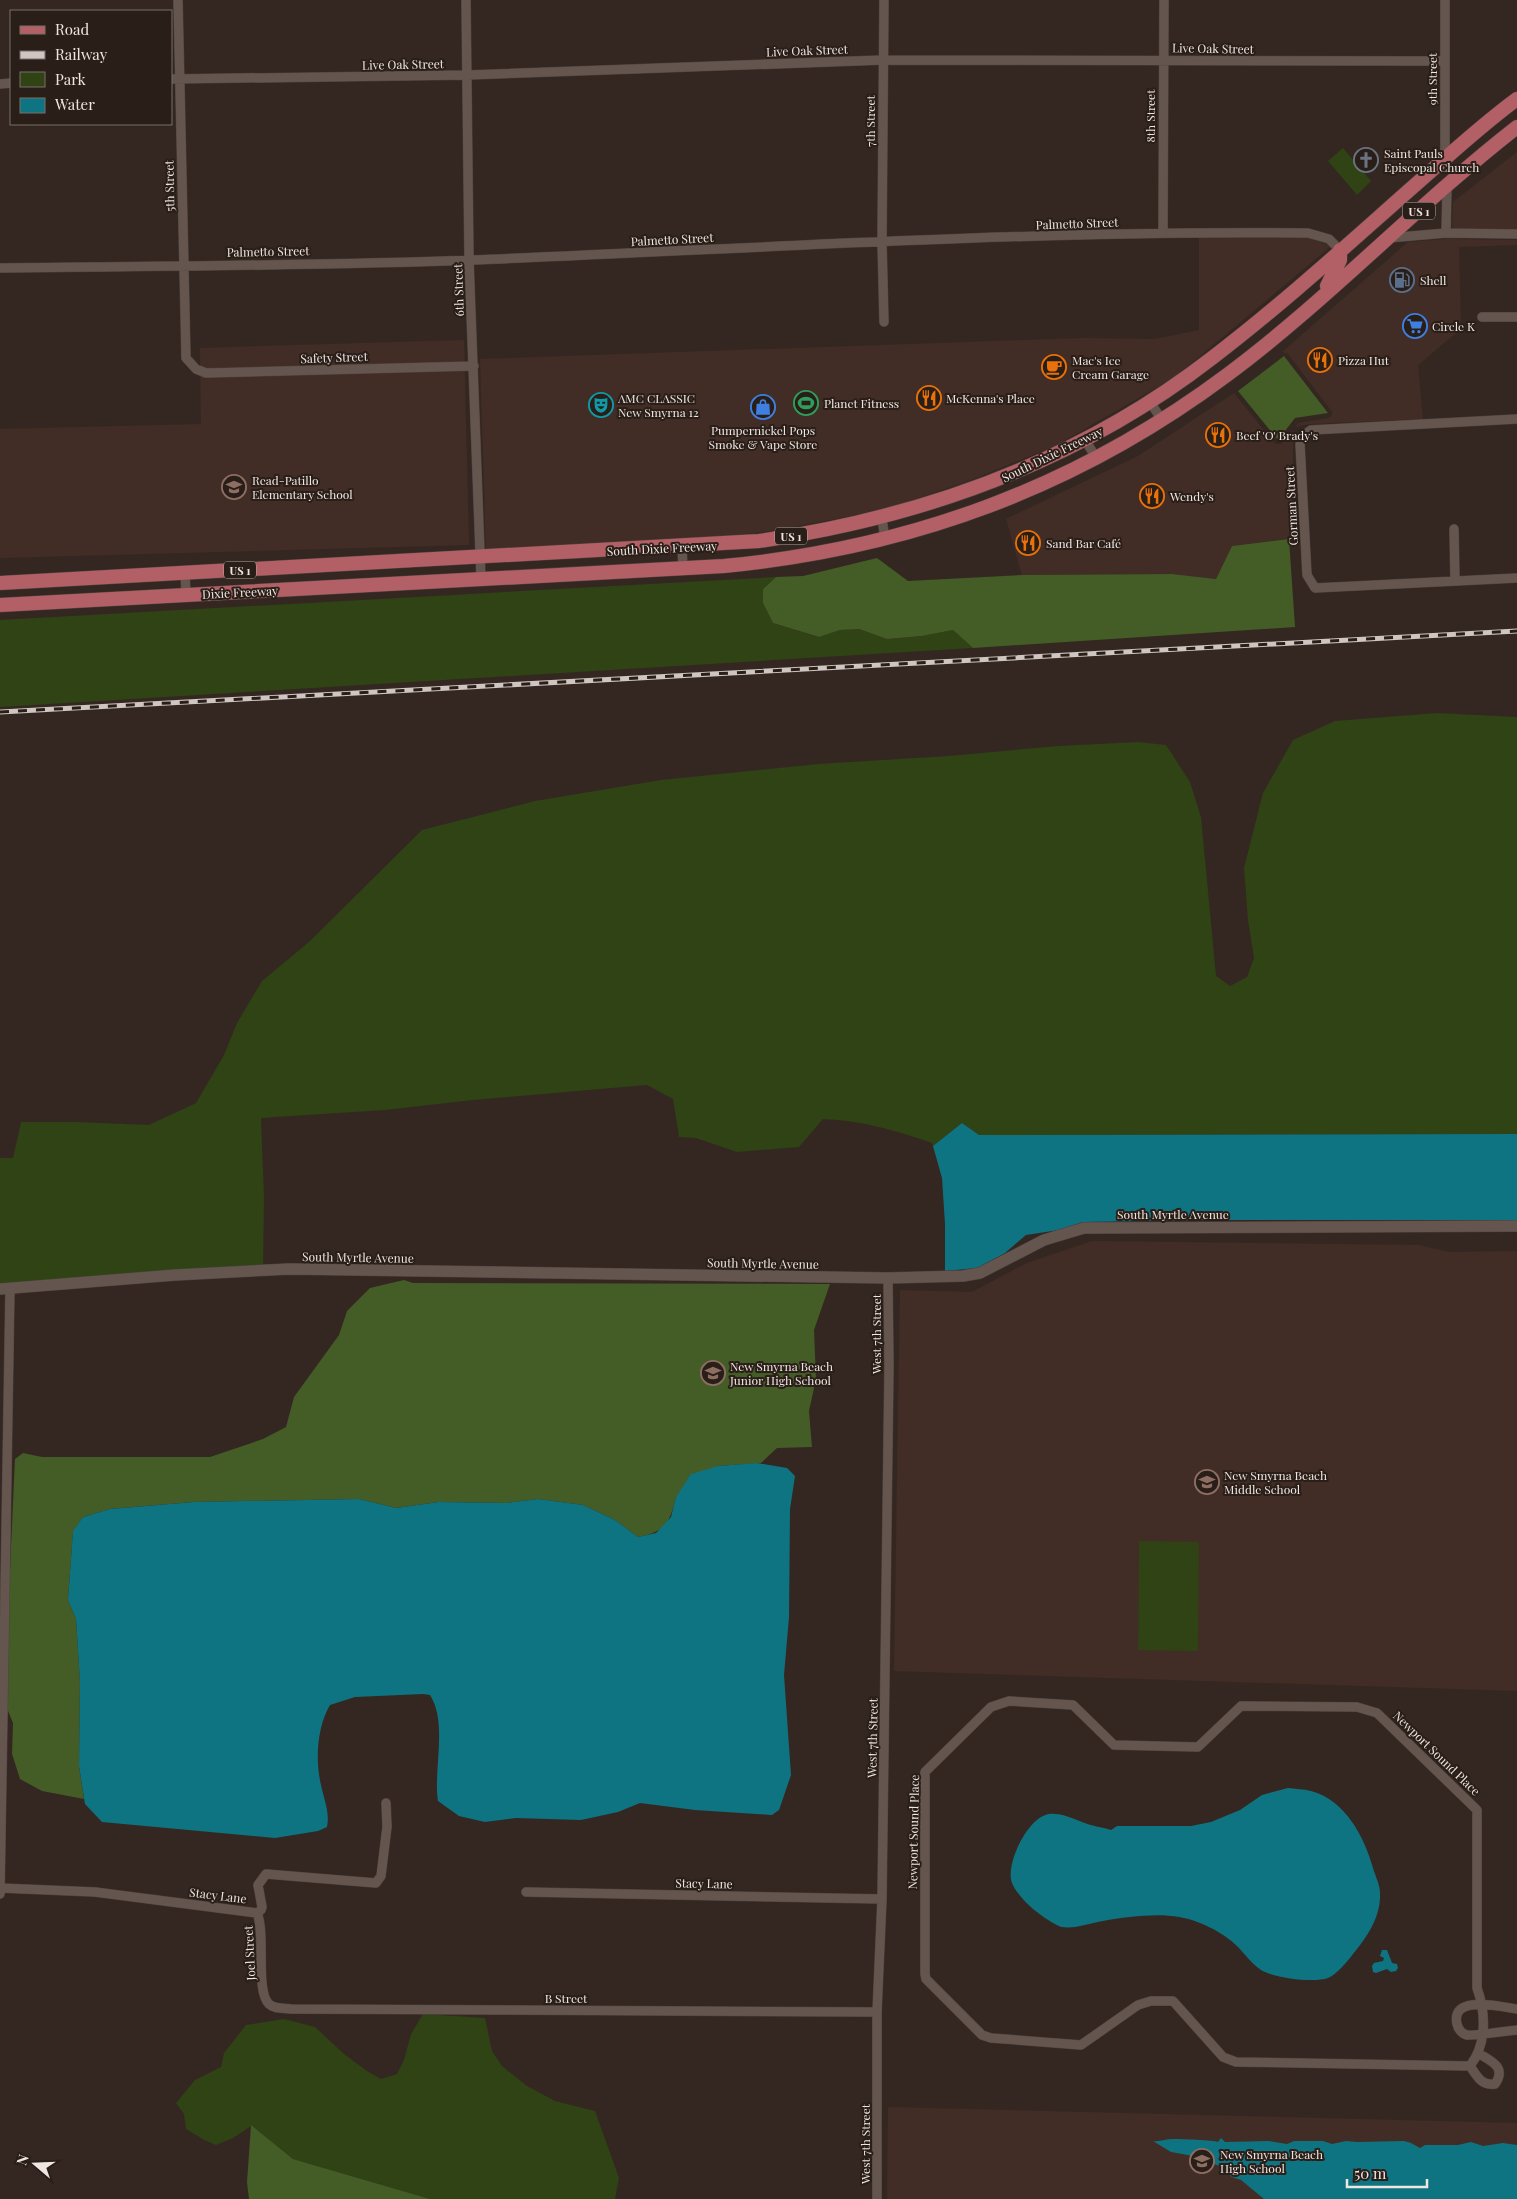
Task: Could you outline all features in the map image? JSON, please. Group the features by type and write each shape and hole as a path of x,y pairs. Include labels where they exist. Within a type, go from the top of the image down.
{"main road":[{"name":"South Dixie Freeway","path":"480,558 682,547 791,536 882,518 954,497 1037,463 1085,440 1150,402 1227,347 1517,98"},
{"name":"South Dixie Freeway","path":"481,579 684,568 797,558 885,540 995,505 1097,459 1162,420 1226,375 1322,295 1517,126"},
{"path":"1356,265 1362,241 1369,225"},
{"path":"1322,295 1336,271 1340,260 1340,250"},
{"name":"Dixie Freeway","path":"0,584 480,558"},
{"name":"Dixie Freeway","path":"0,605 481,579"}],"street":[{"name":"5th Street","path":"178,0 175,79 184,265 186,358 196,369"},
{"name":"6th Street","path":"466,0 469,260 481,579"},
{"name":"7th Street","path":"884,0 882,242 884,322"},
{"name":"8th Street","path":"1163,232 1162,60 1164,0"},
{"name":"9th Street","path":"1445,0 1445,159"},
{"name":"Live Oak Street","path":"175,79 468,75 883,60 1445,61"},
{"path":"1446,234 1447,187"},
{"name":"Palmetto Street","path":"0,268 469,260 1163,232 1308,233 1329,239 1340,250"},
{"path":"1388,238 1446,234 1517,234"},
{"path":"1482,317 1517,317"},
{"name":"Safety Street","path":"196,369 206,373 474,366"},
{"path":"1150,402 1162,420"},
{"name":"Gorman Street","path":"1517,419 1311,430 1304,435 1300,444 1307,576 1316,588 1517,578"},
{"path":"1085,440 1097,459"},
{"path":"882,518 885,540"},
{"path":"1454,529 1454,581"},
{"path":"682,547 684,568"},
{"path":"185,574 186,594"},
{"name":"South Myrtle Avenue","path":"5,1288 175,1275 289,1269 888,1278 964,1276 980,1273 1044,1240 1084,1228 1517,1226"},
{"name":"West 7th Street","path":"877,2199 877,2012 882,1899 889,1366 888,1278"},
{"path":"0,1894 5,1288"},
{"name":"Newport Sound Place","path":"1009,1701 1073,1705 1114,1745 1198,1747 1241,1706 1357,1707 1377,1713 1478,1810 1477,1988 1483,2005 1483,2033 1478,2053 1470,2066 1236,2062 1223,2057 1173,2001 1162,2000 1151,2000 1138,2005 1081,2045 991,2038 982,2034 926,1979 925,1772 991,1707 1009,1701"},
{"name":"Stacy Lane","path":"0,1888 95,1892 257,1913 262,1907 258,1885 266,1874 376,1883 380,1876 387,1827 386,1803"},
{"name":"Stacy Lane","path":"526,1892 882,1899"},
{"name":"Joel Street","path":"257,1913 261,1926 263,1992"},
{"name":"B Street","path":"263,1992 268,2003 276,2007 291,2009 877,2012"},
{"path":"1517,2009 1472,2004 1463,2007 1456,2020 1458,2028 1465,2034 1517,2030"},
{"path":"1470,2066 1480,2080 1488,2085 1495,2084 1500,2078 1499,2070 1495,2064 1478,2053"}],"shaded area":[{"path":"1517,152 1517,229 1452,228 1453,202"},
{"path":"1199,238 1308,238 1330,247 1175,377 1055,446 971,480 884,510 771,531 690,541 486,552 480,359 1083,338 1155,339 1199,330"},
{"path":"1447,239 1517,240 1517,245 1459,247 1461,329 1418,365 1423,419 1310,424 1295,427 1298,423 1329,418 1333,413 1288,354 1282,352 1408,242"},
{"name":"Read-Patillo Elementary School","path":"464,340 469,545 0,558 0,429 201,424 200,348"},
{"path":"1234,393 1275,444 1281,444 1293,430 1293,538 1232,546 1216,579 1172,574 1022,575 1006,519 1138,456"},
{"name":"New Smyrna Beach Middle School","path":"1092,1241 1419,1245 1449,1252 1517,1251 1517,1691 894,1671 900,1290 972,1292 1027,1263"},
{"name":"New Smyrna Beach High School","path":"888,2107 1517,2123 1517,2199 887,2199"}],"green space":[{"path":"1343,148 1371,181 1357,195 1328,161"},
{"path":"1284,356 1328,413 1295,418 1278,440 1238,391"},
{"path":"1289,539 1295,627 973,648 953,630 922,636 887,639 859,629 840,630 819,637 773,623 763,603 763,589 776,577 803,576 877,558 908,581 1022,575 1172,574 1216,579 1232,546"},
{"path":"776,577 763,589 763,603 773,623 818,637 840,630 859,629 888,639 922,636 953,630 973,648 0,707 0,620"},
{"path":"1437,713 1517,717 1517,1134 979,1135 962,1123 933,1146 932,1143 879,1127 823,1119 799,1147 737,1152 696,1138 679,1137 673,1099 647,1085 473,1100 385,1110 261,1118 264,1197 263,1271 0,1289 0,1158 13,1158 21,1122 149,1125 196,1103 224,1055 237,1023 262,981 309,942 422,830 535,801 661,780 818,764 948,756 1058,746 1138,742 1166,745 1190,782 1201,817 1216,976 1230,986 1247,977 1254,958 1248,920 1244,868 1263,793 1293,740 1335,721"},
{"path":"404,1280 413,1283 830,1284 814,1330 816,1379 809,1411 812,1447 777,1448 761,1463 718,1466 676,1497 671,1514 665,1525 654,1532 638,1537 615,1520 583,1505 538,1499 507,1503 439,1502 396,1508 359,1499 194,1502 110,1509 83,1517 73,1532 68,1600 76,1619 80,1682 79,1766 84,1799 42,1791 20,1779 12,1754 13,1723 4,1701 15,1459 23,1453 42,1457 210,1457 263,1439 286,1427 294,1397 339,1335 347,1311 370,1288"},
{"path":"1139,1541 1199,1542 1198,1651 1138,1650"},
{"path":"423,2014 485,2018 492,2051 502,2066 527,2086 555,2101 595,2111 619,2178 615,2199 430,2199 293,2159 251,2126 233,2138 216,2145 186,2129 184,2114 176,2103 195,2080 221,2067 224,2053 246,2025 284,2019 315,2027 344,2054 381,2079 397,2074 404,2060 411,2034"},
{"path":"251,2125 293,2159 430,2199 249,2199 247,2182"}],"water":[{"path":"962,1123 979,1135 1517,1134 1517,1220 1083,1222 1059,1230 1026,1235 1005,1253 977,1268 945,1271 945,1224 942,1178 933,1146"},
{"path":"757,1463 787,1468 795,1476 790,1509 789,1617 784,1675 791,1775 779,1810 772,1815 695,1810 640,1803 618,1812 581,1820 516,1818 485,1822 459,1816 438,1801 438,1719 430,1695 423,1694 355,1697 330,1705 322,1723 318,1744 319,1775 328,1822 327,1827 318,1831 275,1838 102,1822 85,1804 79,1766 80,1682 76,1619 68,1600 73,1531 83,1517 110,1509 194,1502 359,1499 396,1508 439,1502 507,1503 538,1499 583,1505 615,1520 638,1537 656,1533 671,1517 676,1497 691,1474 718,1466"},
{"path":"1288,1788 1308,1790 1323,1796 1334,1802 1343,1811 1364,1844 1379,1887 1380,1902 1376,1918 1368,1934 1345,1964 1328,1978 1304,1980 1267,1973 1257,1967 1237,1946 1218,1931 1179,1917 1161,1915 1141,1916 1103,1921 1083,1926 1060,1926 1045,1918 1031,1907 1018,1893 1012,1883 1012,1865 1020,1842 1033,1823 1049,1814 1070,1817 1089,1825 1111,1830 1117,1826 1191,1826 1211,1822 1240,1810 1262,1795"},
{"path":"1382,1950 1387,1950 1392,1963 1397,1964 1398,1968 1396,1971 1391,1972 1387,1969 1376,1973 1373,1972 1372,1966 1374,1963 1383,1961 1384,1958 1380,1956"},
{"path":"1221,2138 1225,2142 1269,2141 1287,2144 1294,2141 1323,2141 1332,2144 1346,2141 1404,2141 1420,2148 1425,2145 1458,2145 1471,2142 1483,2146 1503,2143 1517,2145 1517,2199 1264,2199 1241,2180 1232,2177 1217,2165 1204,2161 1199,2157 1171,2152 1153,2141 1177,2139 1218,2142"}],"railway":[{"path":"0,712 1517,631"}],"place":[{"name":"Saint Pauls Episcopal Church","path":"1366,160"},
{"name":"Shell","path":"1402,280"},
{"name":"Circle K","path":"1415,326"},
{"name":"Pizza Hut","path":"1320,360"},
{"name":"Mac's Ice Cream Garage","path":"1054,367"},
{"name":"McKenna's Place","path":"929,398"},
{"name":"Planet Fitness","path":"806,403"},
{"name":"AMC CLASSIC New Smyrna 12","path":"601,405"},
{"name":"Pumpernickel Pops Smoke & Vape Store","path":"763,407"},
{"name":"Beef 'O' Brady's","path":"1218,435"},
{"name":"Read-Patillo Elementary School","path":"234,487"},
{"name":"Wendy's","path":"1152,496"},
{"name":"Sand Bar Café","path":"1028,543"},
{"name":"New Smyrna Beach Junior High School","path":"713,1373"},
{"name":"New Smyrna Beach Middle School","path":"1207,1482"},
{"name":"New Smyrna Beach High School","path":"1202,2161"}]}
